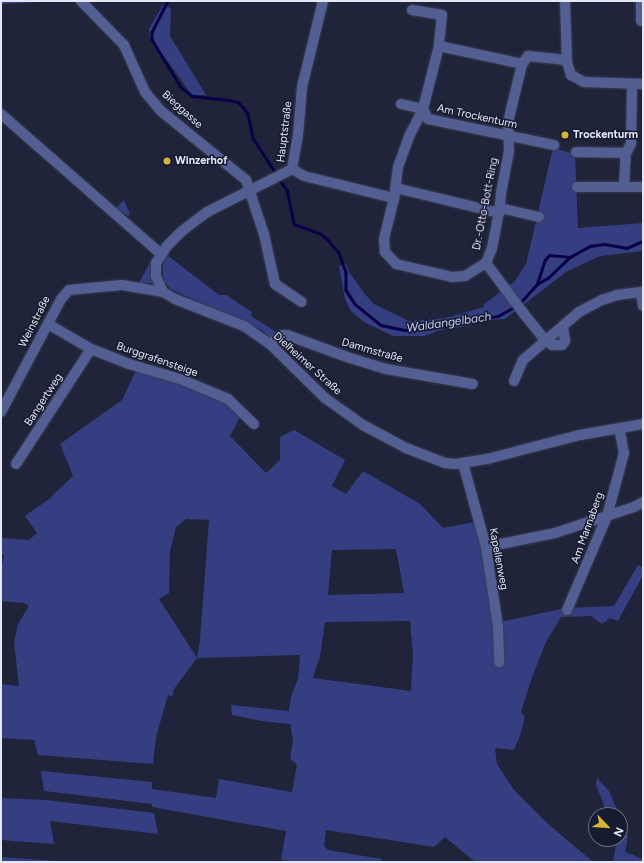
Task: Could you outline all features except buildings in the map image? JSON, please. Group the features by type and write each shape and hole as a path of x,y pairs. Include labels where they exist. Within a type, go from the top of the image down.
{"street":[{"name":"Bieggasse","path":"81,1 124,45 145,92 161,111 246,180 250,189"},
{"name":"Hauptstraße","path":"161,254 184,229 207,212 250,189 290,171 298,135 302,87 323,1"},
{"path":"566,1 567,60 571,75 584,82 643,84"},
{"path":"641,1 641,21"},
{"name":"Dr.-Otto-Bott-Ring","path":"412,10 442,15 439,46 423,109 410,134 398,167 395,193 384,246 385,252 396,264 452,277 465,276 486,263 492,248 500,211 500,193 509,150 508,122 522,64"},
{"path":"439,46 522,64 528,56 567,60"},
{"path":"624,188 626,153 631,144 632,84"},
{"name":"Am Trockenturm","path":"401,104 423,109 428,119 554,145"},
{"path":"1,114 161,254 156,262 155,269 158,283 164,292"},
{"path":"576,152 626,153"},
{"path":"290,171 304,176 395,193 539,217"},
{"path":"577,186 624,188 643,187"},
{"path":"250,189 264,234 275,284 302,302"},
{"path":"486,263 545,340 552,345 562,345 565,341 563,326"},
{"name":"Weinstraße","path":"1,412 61,298 69,290 122,285 164,292"},
{"name":"Dielheimer Straße","path":"164,292 175,299 244,326 270,344 325,398 363,425 406,448 435,460 455,464 463,463 491,458 580,435 643,424"},
{"path":"514,381 523,360 579,312 602,300 617,295 642,292 643,306"},
{"name":"Burggrafensteige","path":"48,324 91,349 129,364 180,379 228,399 254,424"},
{"name":"Dammstraße","path":"270,344 281,336 287,335 350,358 386,369 473,384"},
{"name":"Bangertweg","path":"16,464 91,349"},
{"name":"Am Mannaberg","path":"567,610 607,516 624,453 619,428"},
{"name":"Kapellenweg","path":"463,463 486,547 498,626 499,662"},
{"path":"486,547 555,533 634,507 643,502"}],"shaded area":[{"path":"1,1 56,1 1,4"},
{"path":"163,5 171,8 170,36 206,95 192,95 150,37 149,29"},
{"path":"553,148 575,154 578,228 643,223 643,251 600,256 566,272 505,319 485,320 463,327 447,328 424,336 393,336 364,322 351,311 345,299 339,266 346,264 349,272 374,304 409,321 446,318 484,307 484,304 515,281 526,264"},
{"path":"124,200 130,214 128,216 116,208"},
{"path":"167,255 219,295 226,295 252,312 251,316 278,333 271,338 261,330 172,290 165,283 163,277 163,265"},
{"path":"150,262 152,263 152,283 139,283"},
{"path":"137,368 165,376 233,406 232,411 240,417 230,436 266,473 280,460 280,437 294,430 345,460 332,486 346,494 363,471 420,504 443,528 475,522 484,558 495,623 566,608 614,606 638,565 643,568 643,575 618,621 610,618 602,624 591,616 561,617 545,644 531,680 521,712 525,717 520,736 514,750 495,748 497,764 514,790 547,823 593,862 475,862 445,837 434,847 326,830 324,846 328,850 382,859 381,862 296,862 281,860 286,831 152,807 152,804 44,791 41,771 152,782 152,789 216,798 219,779 292,792 297,764 290,759 293,740 290,724 261,721 232,715 231,705 289,711 291,696 298,679 300,655 197,658 174,689 172,697 168,695 156,737 153,764 38,755 34,740 1,738 1,684 19,686 14,642 18,624 29,606 24,603 1,601 1,569 4,555 1,554 1,538 29,540 37,533 25,516 49,499 73,476 60,444 122,400","holes":["186,519 209,520 200,640 197,658 159,599 169,593 170,551 176,527","396,549 404,593 328,595 332,550","410,621 413,654 411,691 313,678 320,656 325,622"]},
{"path":"597,778 609,791 616,807 605,807 596,785"},
{"path":"1,798 46,800 154,813 158,834 50,821 54,844 1,840"},
{"path":"616,847 626,847 625,852 643,859 643,862 613,862"},
{"path":"1,857 58,861 58,862 1,862"}],"waterway":[{"name":"Waldangelbach","path":"168,1 152,32 152,39 181,87 192,96 238,102 248,114 253,138 277,175"},
{"name":"Waldangelbach","path":"279,179 287,190 294,224 321,234 329,241 339,253 346,272 346,290 355,304 381,325 405,330 431,328 498,316 514,307"},
{"name":"Waldangelbach","path":"520,303 537,284 548,278 570,257 590,246 605,244 627,248 643,241"},
{"name":"Waldangelbach","path":"537,284 545,260 549,255 570,257"}],"place":[{"name":"Trockenturm","path":"565,135"},
{"name":"Winzerhof","path":"167,161"}]}
